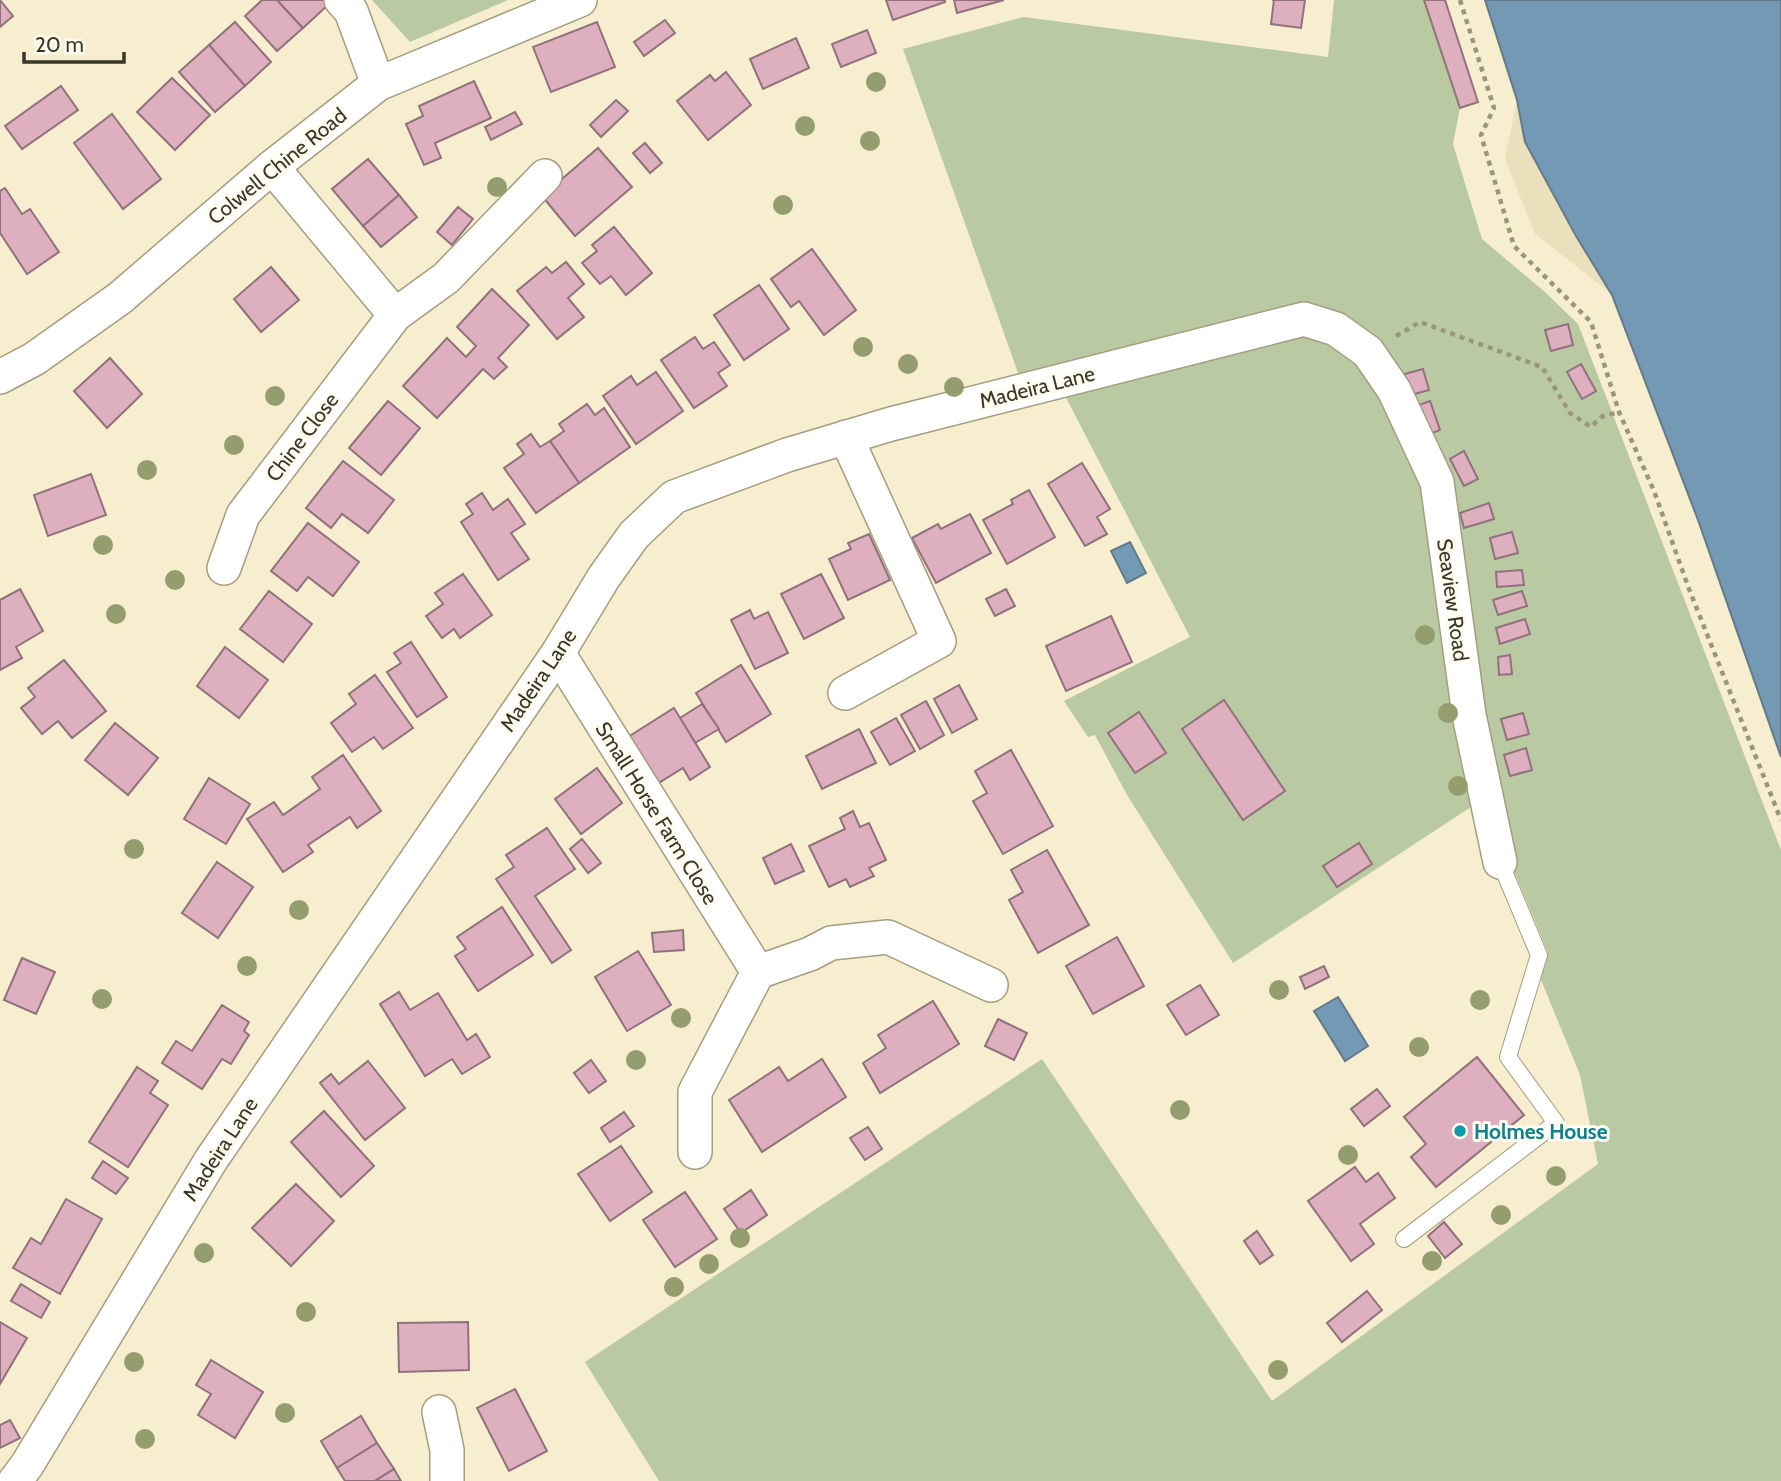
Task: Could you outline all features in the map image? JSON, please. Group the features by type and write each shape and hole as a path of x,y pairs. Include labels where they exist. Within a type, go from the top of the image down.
{"street":[{"path":"341,0 351,11 378,84"},
{"name":"Colwell Chine Road","path":"0,377 34,359 120,298 272,167 378,84 580,0"},
{"path":"272,167 395,315"},
{"name":"Chine Close","path":"224,568 243,515 395,315 446,278 545,176"},
{"name":"Madeira Lane","path":"15,1481 211,1160 558,653 604,577 634,535 674,498 787,455 846,436 1304,319 1336,329 1368,352"},
{"name":"Seaview Road","path":"1368,352 1394,390 1437,482 1469,715 1500,862"},
{"path":"845,693 939,641 846,436"},
{"name":"Small Horse Farm Close","path":"558,653 758,972"},
{"path":"695,1152 695,1093 758,972 810,954 831,943 888,937 991,985"},
{"path":"439,1412 447,1450 447,1481"}],"lane":[{"path":"1404,1239 1556,1124 1508,1058 1539,955 1500,862"}],"path":[{"path":"1460,0 1494,108 1481,135 1514,246 1591,322 1619,412 1654,491 1689,589 1781,820"},
{"path":"1368,352 1420,322 1542,367 1570,413 1591,427 1601,417 1619,412"}],"green space":[{"path":"372,0 508,0 410,42"},
{"path":"1334,0 1424,0 1460,108 1453,144 1482,239 1578,324 1781,850 1781,1481 659,1481 585,1362 1042,1059 1272,1401 1598,1164 1580,1075 1539,975 1548,952 1508,857 1442,480 1341,324 1022,384 903,49 1024,17 1328,57"},
{"path":"1304,325 1362,357 1430,483 1477,803 1233,963 1127,795 1095,735 1088,737 1064,701 1190,637 1061,388"}],"sand":[{"path":"1517,100 1525,142 1576,236 1612,294 1535,234 1505,159"}],"water":[{"path":"1485,0 1781,0 1781,757 1698,520 1612,295 1576,236 1525,142 1517,100"},
{"path":"1130,542 1146,573 1127,583 1111,551"},
{"path":"1338,997 1368,1046 1345,1061 1314,1011"}],"building":[{"path":"0,0 13,16 0,27"},
{"path":"262,0 277,0 303,28 277,51 245,16"},
{"path":"277,0 325,0 329,4 303,28"},
{"path":"886,0 945,0 945,2 893,20"},
{"path":"954,0 1004,0 957,13"},
{"path":"1274,0 1305,0 1301,28 1271,24"},
{"path":"1424,0 1445,0 1478,102 1460,108"},
{"path":"665,20 675,33 644,56 634,42"},
{"path":"235,22 271,62 245,86 209,45"},
{"path":"597,22 615,67 551,92 533,47"},
{"path":"867,30 876,53 841,67 832,44"},
{"path":"796,38 809,68 763,89 750,59"},
{"path":"209,45 245,86 215,112 179,72"},
{"path":"726,72 751,105 708,140 677,101 710,75 715,81"},
{"path":"172,78 210,115 175,150 137,112"},
{"path":"474,81 491,118 435,143 441,158 424,165 406,124 423,116 419,106"},
{"path":"61,86 78,110 22,149 5,126"},
{"path":"616,100 628,111 601,137 590,125"},
{"path":"515,112 522,124 491,140 485,127"},
{"path":"112,114 161,179 123,209 74,143"},
{"path":"645,143 662,163 650,173 633,153"},
{"path":"598,148 632,187 575,236 542,196"},
{"path":"368,159 399,195 363,226 332,189"},
{"path":"5,188 22,214 30,209 59,252 27,274 0,233 0,191"},
{"path":"399,195 417,217 381,247 363,226"},
{"path":"458,207 473,219 452,245 437,232"},
{"path":"614,227 652,273 626,295 611,276 600,284 582,263 597,251 592,245"},
{"path":"812,249 856,310 824,335 799,301 791,307 771,279"},
{"path":"566,262 584,284 568,298 584,317 557,339 517,291 546,267 552,273"},
{"path":"271,267 299,300 261,332 234,299"},
{"path":"759,285 789,329 744,360 714,315"},
{"path":"492,289 529,325 498,358 507,367 494,379 483,369 437,418 403,386 447,338 466,357 476,346 457,327"},
{"path":"1568,324 1573,345 1551,351 1545,330"},
{"path":"695,337 703,349 714,342 730,365 718,373 727,386 694,408 661,360"},
{"path":"110,358 142,394 107,428 74,391"},
{"path":"1581,364 1596,391 1582,399 1567,372"},
{"path":"1423,369 1429,390 1407,396 1401,375"},
{"path":"656,372 683,411 636,444 603,396 631,376 637,385"},
{"path":"388,401 420,428 381,475 349,448"},
{"path":"1430,401 1440,430 1425,436 1416,406"},
{"path":"587,404 595,415 604,408 630,447 579,483 550,441 564,431 559,424"},
{"path":"531,434 540,447 550,441 579,483 536,513 504,468 524,454 517,444"},
{"path":"1464,451 1478,479 1464,486 1450,459"},
{"path":"343,461 394,500 368,533 342,514 331,528 306,508"},
{"path":"1082,463 1110,509 1097,517 1107,534 1085,546 1048,484"},
{"path":"91,474 106,515 48,536 34,495"},
{"path":"1029,490 1055,537 1007,564 983,520 1013,504 1011,500"},
{"path":"482,493 493,510 508,499 525,524 511,533 529,559 498,580 461,522 473,514 466,504"},
{"path":"1489,503 1494,519 1464,528 1460,513"},
{"path":"970,514 991,553 936,583 912,538 938,524 941,529"},
{"path":"308,523 359,562 333,596 308,577 297,591 271,571"},
{"path":"1512,532 1518,553 1495,559 1490,538"},
{"path":"869,534 890,580 848,600 829,559 851,549 848,543"},
{"path":"1522,570 1524,585 1497,587 1496,572"},
{"path":"463,574 492,615 460,638 454,629 442,638 426,616 443,604 435,593"},
{"path":"821,574 844,618 804,639 781,594"},
{"path":"20,589 43,631 16,647 22,658 0,670 0,600"},
{"path":"1006,589 1015,606 995,616 986,599"},
{"path":"269,591 312,624 283,662 240,629"},
{"path":"1522,591 1527,606 1498,615 1493,600"},
{"path":"750,610 754,619 768,612 788,653 755,669 731,620"},
{"path":"1111,616 1132,662 1066,691 1046,646"},
{"path":"1525,619 1530,634 1500,644 1496,628"},
{"path":"411,642 447,697 417,717 387,672 401,663 394,653"},
{"path":"225,647 268,680 239,718 197,686"},
{"path":"1510,655 1512,674 1499,675 1498,657"},
{"path":"64,660 106,711 72,738 58,721 42,734 21,708 35,697 28,688"},
{"path":"741,665 771,714 726,742 696,693"},
{"path":"375,675 413,728 383,749 374,737 352,752 331,723 356,704 349,694"},
{"path":"959,685 977,719 952,733 934,699"},
{"path":"1224,700 1285,791 1243,820 1182,729"},
{"path":"926,701 944,735 920,749 901,715"},
{"path":"702,704 719,729 695,743 680,718"},
{"path":"674,708 710,767 690,780 683,768 657,784 628,737"},
{"path":"1139,712 1166,753 1135,773 1108,733"},
{"path":"1523,713 1529,734 1507,740 1501,719"},
{"path":"896,718 915,751 890,765 871,732"},
{"path":"115,723 158,758 128,795 85,760"},
{"path":"859,729 876,763 822,789 806,756"},
{"path":"1526,748 1532,770 1510,776 1504,755"},
{"path":"1011,750 1053,826 1003,854 973,801 987,793 975,771"},
{"path":"343,755 381,811 357,828 350,817 308,845 313,852 283,872 247,819 274,802 283,815 320,789 312,777"},
{"path":"597,768 622,803 581,834 555,799"},
{"path":"209,778 250,804 226,844 184,819"},
{"path":"853,811 860,827 869,823 886,860 869,868 874,876 850,887 846,879 829,887 809,846 845,829 840,818"},
{"path":"547,828 575,869 535,896 571,950 552,963 496,879 514,867 506,855"},
{"path":"582,839 601,863 588,873 570,849"},
{"path":"1359,843 1372,864 1337,887 1323,866"},
{"path":"791,844 804,871 775,884 763,858"},
{"path":"1047,850 1089,925 1038,953 1009,900 1023,892 1011,870"},
{"path":"217,862 253,887 218,938 182,913"},
{"path":"502,907 533,955 478,991 455,956 466,949 457,937"},
{"path":"683,930 684,950 654,952 652,933"},
{"path":"1117,937 1144,986 1093,1014 1066,966"},
{"path":"638,951 671,1005 627,1031 595,977"},
{"path":"22,958 55,972 36,1014 4,1000"},
{"path":"1324,966 1329,977 1305,989 1300,977"},
{"path":"1200,985 1219,1015 1186,1035 1167,1005"},
{"path":"399,992 410,1010 438,993 467,1040 476,1034 490,1057 462,1074 452,1059 425,1076 380,1004"},
{"path":"933,1001 959,1044 880,1093 863,1063 886,1048 878,1035"},
{"path":"222,1005 249,1022 244,1031 249,1035 231,1064 222,1059 202,1089 162,1063 176,1041 192,1051"},
{"path":"998,1019 1027,1033 1014,1060 985,1046"},
{"name":"Holmes House","path":"1477,1057 1524,1115 1436,1187 1411,1157 1426,1144 1404,1117"},
{"path":"822,1059 846,1097 762,1152 729,1100 779,1067 788,1081"},
{"path":"591,1060 606,1081 589,1093 574,1073"},
{"path":"368,1061 405,1108 365,1140 320,1083 331,1074 339,1084"},
{"path":"137,1067 158,1081 150,1093 168,1105 128,1167 89,1142"},
{"path":"1377,1089 1390,1106 1364,1126 1351,1109"},
{"path":"324,1111 374,1166 341,1197 291,1142"},
{"path":"624,1112 634,1126 610,1142 601,1128"},
{"path":"868,1127 882,1149 865,1160 850,1138"},
{"path":"621,1146 652,1192 610,1221 578,1174"},
{"path":"103,1161 128,1178 116,1194 92,1178"},
{"path":"1355,1167 1366,1182 1378,1173 1395,1198 1360,1224 1374,1244 1351,1261 1308,1201"},
{"path":"296,1184 334,1221 291,1266 252,1228"},
{"path":"751,1190 767,1215 741,1233 724,1209"},
{"path":"685,1192 717,1239 675,1267 643,1220"},
{"path":"66,1199 102,1219 60,1294 13,1268 31,1238 41,1244"},
{"path":"1444,1222 1462,1244 1445,1258 1428,1236"},
{"path":"1257,1231 1273,1255 1260,1264 1244,1241"},
{"path":"21,1284 50,1302 41,1318 11,1301"},
{"path":"1367,1291 1382,1310 1342,1342 1327,1323"},
{"path":"0,1322 27,1338 0,1384"},
{"path":"468,1322 469,1370 399,1372 398,1323"},
{"path":"211,1360 263,1392 235,1438 198,1415 211,1394 196,1385"},
{"path":"515,1389 547,1451 509,1471 477,1408"},
{"path":"361,1416 377,1443 337,1468 321,1441"},
{"path":"10,1420 20,1438 0,1448 0,1425"},
{"path":"377,1443 394,1469 375,1481 345,1481 337,1468"},
{"path":"394,1469 401,1481 375,1481"}],"place":[{"name":"Holmes House","path":"1460,1131"}]}
